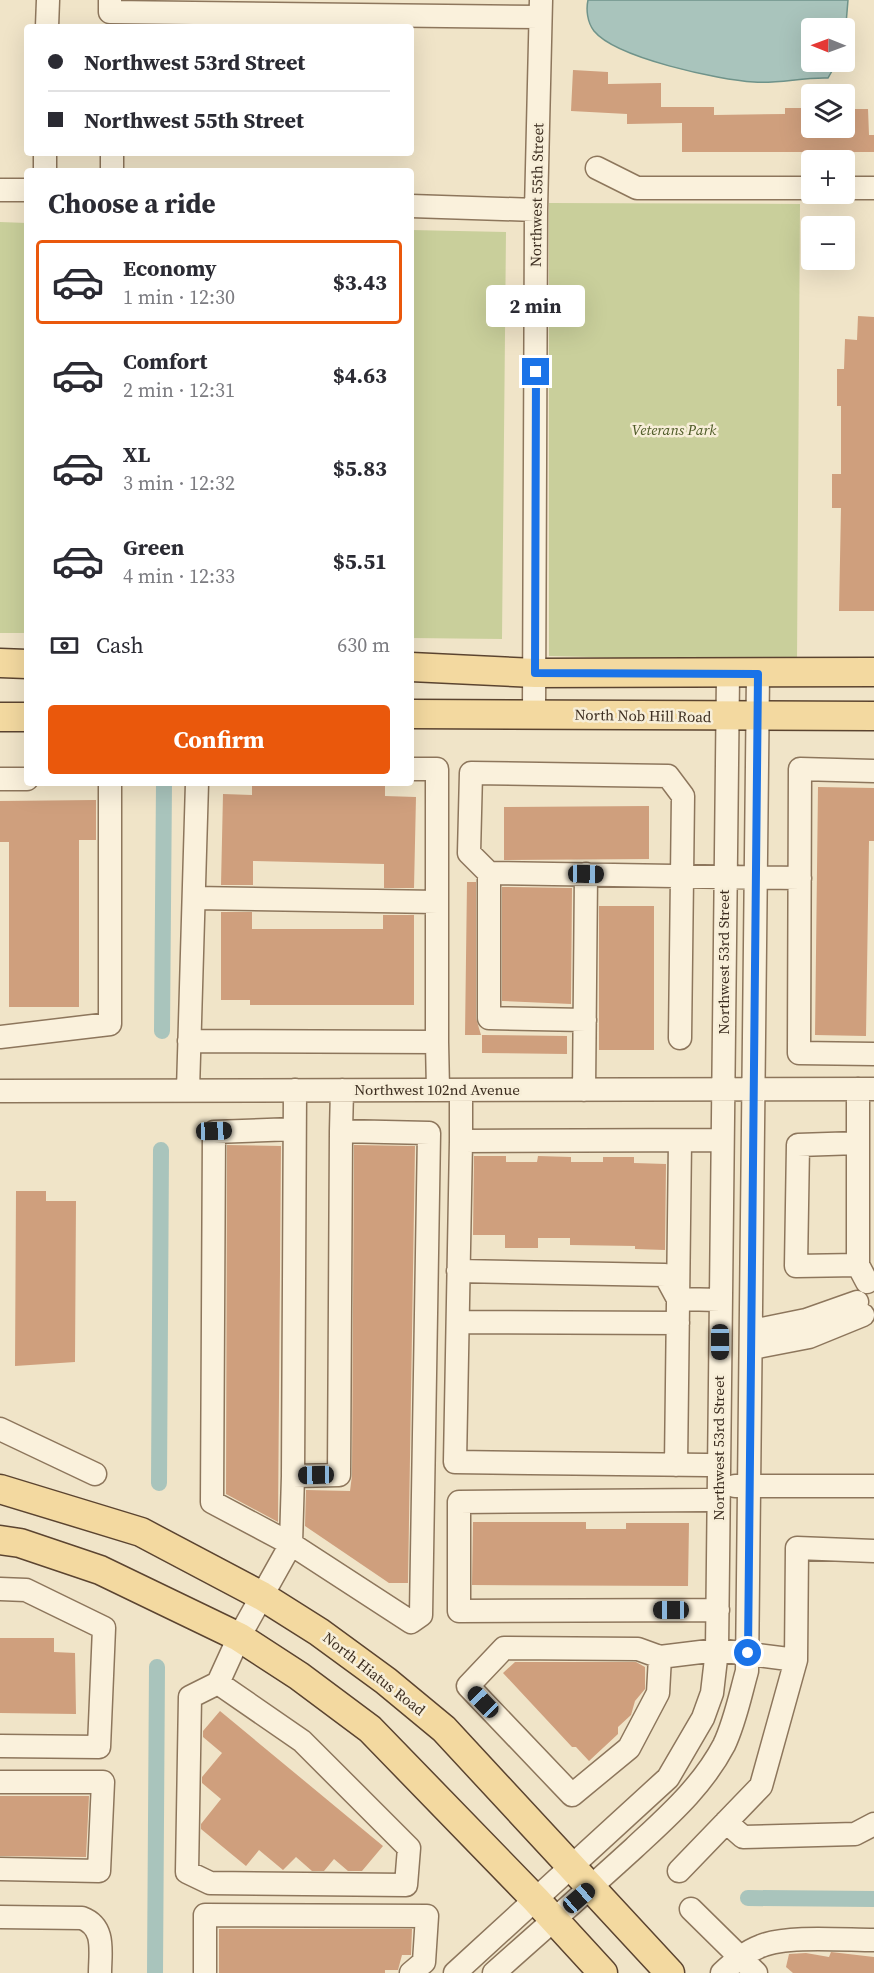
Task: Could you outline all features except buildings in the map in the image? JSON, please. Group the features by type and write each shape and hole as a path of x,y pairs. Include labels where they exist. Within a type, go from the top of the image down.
{"main road":[{"path":"0,663 24,664"},
{"path":"414,668 535,673 728,675 874,672"},
{"name":"North Nob Hill Road","path":"414,714 874,716"},
{"path":"0,717 24,717"},
{"name":"North Hiatus Road","path":"0,1489 141,1532 262,1596 320,1632 444,1729 670,1973"},
{"path":"0,1540 20,1543 100,1570 239,1637 298,1676 370,1729 603,1973"}],"street":[{"path":"47,24 48,0"},
{"path":"110,13 155,7 540,9"},
{"name":"Northwest 55th Street","path":"534,715 536,210 540,9"},
{"path":"597,168 637,188 801,188"},
{"path":"855,188 874,188"},
{"path":"0,190 24,189"},
{"path":"414,206 536,210"},
{"name":"Northwest 53rd Street","path":"455,1973 545,1910 582,1878 680,1805 702,1780 723,1746 735,1718 747,1671 758,674"},
{"name":"Northwest 53rd Street","path":"582,1878 668,1778 703,1718 712,1693 717,1650 718,1610 713,1493 720,1300 728,675"},
{"path":"414,769 437,769 438,1090"},
{"path":"874,771 800,770 799,1053 874,1054"},
{"path":"681,1038 682,875 683,796 668,776 471,773 469,853 489,873 682,875 800,878"},
{"path":"0,779 24,779"},
{"path":"0,1037 110,1024 110,786"},
{"path":"188,1090 197,786"},
{"path":"489,873 489,1018 585,1020"},
{"path":"585,1090 586,874"},
{"path":"194,898 437,902"},
{"path":"189,1041 437,1042"},
{"path":"866,1089 858,1143 866,1294"},
{"name":"Northwest 102nd Avenue","path":"0,1091 866,1089"},
{"path":"218,1683 302,1741 410,1848 406,1885 210,1883 187,1872 190,1697 218,1683 239,1637 291,1544 294,1090"},
{"path":"293,1476 339,1475 342,1090"},
{"path":"461,1090 455,1462 707,1465"},
{"path":"294,1129 214,1131 212,1502 291,1544 411,1622 422,1615 429,1133 341,1131"},
{"path":"461,1141 722,1140"},
{"path":"676,1464 680,1141"},
{"path":"858,1143 798,1144 796,1266 866,1294"},
{"path":"458,1271 666,1275 678,1299"},
{"path":"752,1339 809,1337 866,1294"},
{"path":"678,1299 720,1300"},
{"path":"458,1322 678,1323"},
{"path":"0,1430 95,1474"},
{"path":"718,1610 459,1611 459,1502 713,1493 750,1486 874,1486"},
{"path":"679,1870 761,1786 796,1660 797,1548 874,1551"},
{"path":"0,1589 26,1590 104,1628 99,1747 0,1746"},
{"path":"660,1657 658,1693 629,1749 572,1795 468,1686 504,1648 638,1649 660,1657 717,1650 796,1660"},
{"path":"0,1782 103,1782 99,1871 0,1869"},
{"path":"726,1822 743,1837 855,1834 874,1824"},
{"path":"691,1909 756,1973"},
{"name":"Northwest 53rd Street","path":"494,1973 545,1910"},
{"path":"204,1973 205,1915 427,1916 424,1962 411,1973"},
{"path":"0,1917 82,1918 89,1921 98,1929 100,1936 100,1973"},
{"path":"722,1973 739,1957 762,1945 787,1941 874,1940"}],"green space":[{"name":"Veterans Park","path":"549,203 800,204 797,662 549,656"},
{"path":"0,222 24,223 24,633 0,633"},
{"path":"414,230 506,232 502,639 414,638"}],"water":[{"path":"588,0 848,0 846,18 801,18 801,72 831,72 828,78 763,82 694,72 623,50 594,31 590,24"}],"waterway":[{"path":"162,1031 164,786"},
{"path":"159,1483 161,1150"},
{"path":"155,1973 157,1667"},
{"path":"748,1898 874,1899"}],"route":[{"path":"536,372 535,673 758,674 748,1653"}]}
